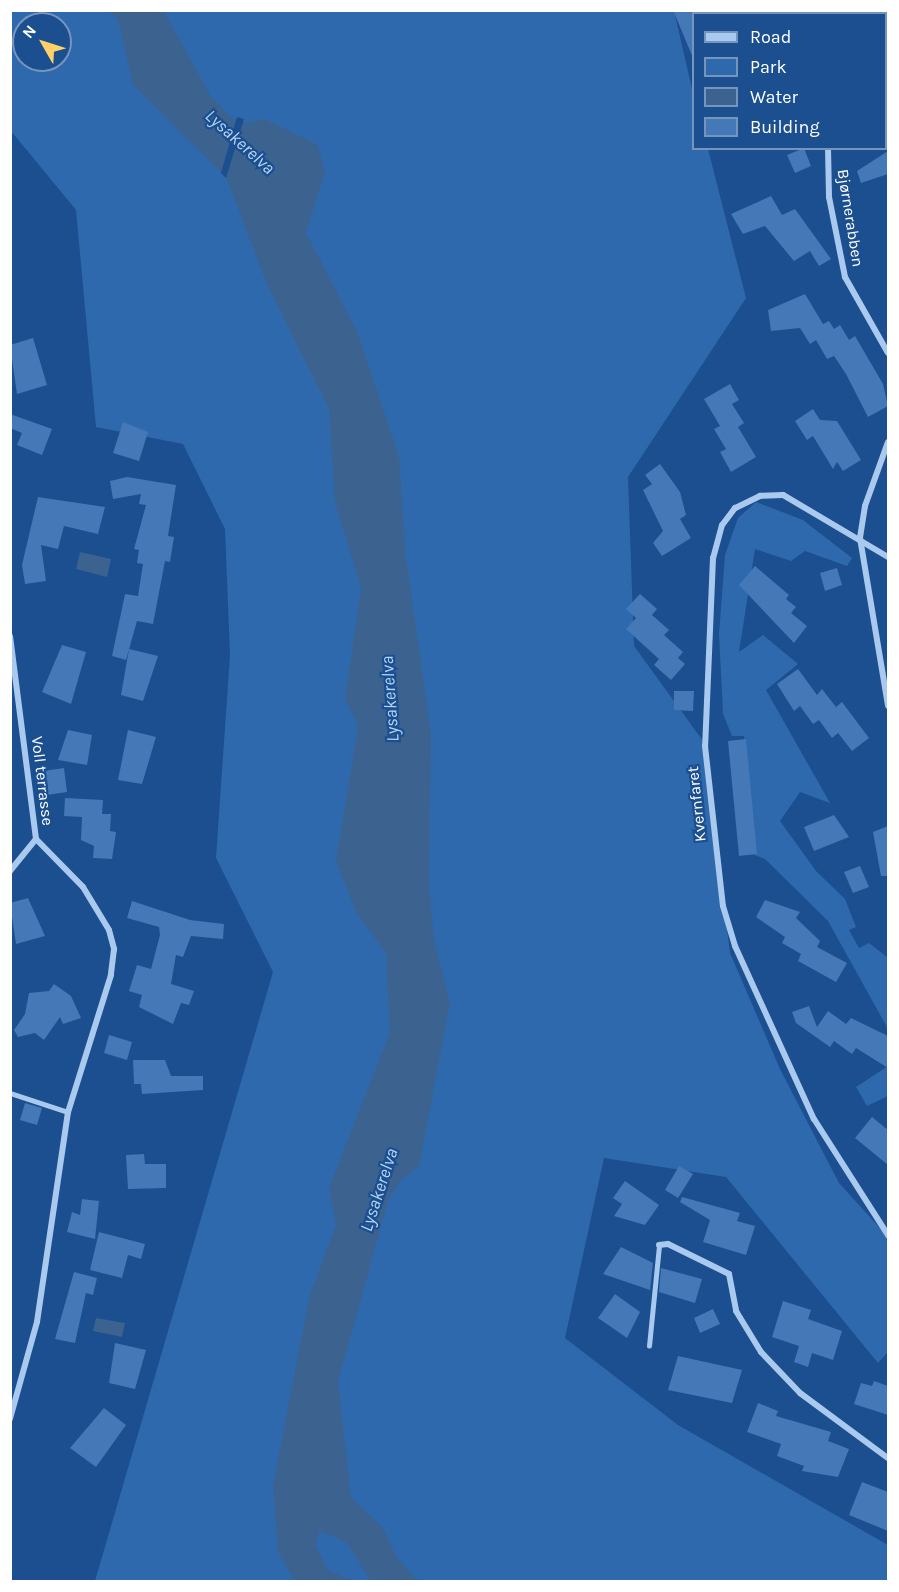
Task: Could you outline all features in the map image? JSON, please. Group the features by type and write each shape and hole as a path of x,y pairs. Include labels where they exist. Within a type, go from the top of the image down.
{"street":[{"name":"Bjørnerabben","path":"828,150 830,197 845,278 888,353"},
{"path":"888,442 865,506 860,538 888,706"},
{"name":"Kvernfaret","path":"888,557 860,538 780,494 747,501 722,525 713,558 705,746 723,906 735,946 814,1119 888,1235"},
{"name":"Voll terrasse","path":"10,636 36,839 88,894 114,949 111,975 68,1112 37,1322 10,1419"},
{"path":"10,871 36,839"},
{"path":"659,1245 668,1244 729,1274 736,1311 761,1352 800,1393 888,1458"}],"lane":[{"path":"10,1093 68,1112"},
{"path":"649,1346 659,1245"}],"green space":[{"path":"10,11 674,11 692,89 692,150 708,150 746,298 628,477 634,646 703,741 730,953 780,1069 839,1183 888,1237 888,1352 878,1363 726,1177 604,1158 565,1338 678,1425 888,1545 888,1581 95,1581 273,972 216,858 230,655 225,529 183,444 96,427 76,210 11,131"},
{"path":"756,502 803,520 852,558 847,566 805,551 791,561 755,549 739,652 763,635 798,664 766,690 830,803 800,792 780,821 816,871 845,899 856,927 849,930 859,948 869,943 888,958 888,1029 828,921 765,859 752,854 744,736 732,736 723,714 719,634 725,555 738,518"},
{"path":"888,1066 888,1096 867,1106 856,1087"}],"water":[{"name":"Lysakerelva","path":"108,11 164,11 210,95 231,118 247,123 264,119 318,145 325,171 306,233 357,331 399,456 406,557 431,734 429,884 434,940 450,1003 419,1166 402,1179 388,1201 338,1382 351,1497 383,1528 396,1556 416,1579 426,1581 371,1581 346,1542 319,1531 316,1546 328,1570 353,1581 294,1581 278,1551 273,1485 309,1298 336,1225 329,1188 390,1032 386,953 356,912 336,861 358,726 345,698 361,588 335,502 329,409 267,284 226,177 133,85 118,19"},
{"path":"80,552 111,559 107,577 76,569"},
{"path":"96,1318 125,1323 122,1337 93,1331"}],"pier":[{"path":"237,117 244,119 226,178 221,173"}],"building":[{"path":"673,10 693,10 692,56"},
{"path":"805,150 811,166 795,173 787,155"},
{"path":"888,151 888,174 861,183 857,171"},
{"path":"771,196 782,215 795,209 831,259 819,266 810,251 794,261 765,226 743,234 731,214"},
{"path":"805,294 823,324 829,321 834,329 840,325 849,340 855,336 883,384 888,406 868,417 834,356 827,359 816,340 810,344 800,328 771,331 768,310"},
{"path":"33,338 47,385 17,394 10,345"},
{"path":"730,384 739,400 732,404 744,423 738,427 756,457 731,472 720,452 726,449 714,429 720,426 704,399"},
{"path":"813,409 820,420 837,421 861,460 843,471 837,462 833,469 813,436 807,440 795,421"},
{"path":"10,414 52,429 42,455 17,445 22,433 10,428"},
{"path":"123,422 148,432 139,461 113,453"},
{"path":"660,464 680,492 686,515 680,519 691,538 662,556 653,543 663,531 643,490 652,484 645,475"},
{"path":"127,477 176,485 168,536 174,537 170,562 165,561 153,624 137,621 126,660 112,656 125,594 138,596 143,564 137,563 139,550 134,549 146,505 139,504 141,494 113,499 110,481"},
{"path":"38,497 105,507 98,534 64,526 58,549 41,545 46,581 25,584 22,565"},
{"path":"755,566 789,595 786,599 796,607 791,613 807,626 794,643 739,585"},
{"path":"837,568 842,585 825,591 820,573"},
{"path":"640,594 657,609 652,615 669,630 664,635 683,652 678,658 685,664 671,680 654,665 659,659 626,629 636,618 626,609"},
{"path":"62,645 86,652 71,704 42,692"},
{"path":"129,649 158,656 143,701 121,695"},
{"path":"798,669 817,695 822,689 836,707 842,702 869,738 852,751 838,733 832,738 819,720 813,724 800,706 794,711 777,684"},
{"path":"674,691 694,691 693,711 674,710"},
{"path":"68,730 92,735 87,765 58,760"},
{"path":"128,730 156,737 142,784 118,780"},
{"path":"746,739 757,854 739,856 728,741"},
{"path":"64,768 67,792 47,795 43,771"},
{"path":"65,798 103,800 102,814 111,814 110,831 116,832 112,859 93,858 94,846 81,840 82,817 64,816"},
{"path":"834,815 849,837 814,851 804,827"},
{"path":"888,826 888,876 881,876 873,832"},
{"path":"860,866 869,887 853,893 844,872"},
{"path":"28,898 45,936 16,944 10,903"},
{"path":"765,900 800,912 796,918 820,941 817,947 847,963 836,982 798,961 801,954 782,943 785,937 756,917"},
{"path":"132,901 190,920 224,924 223,939 191,936 183,957 176,955 171,984 194,991 189,1005 181,1003 173,1024 139,1007 142,995 129,991 137,965 151,969 160,935 159,927 127,918"},
{"path":"54,984 71,996 81,1018 63,1024 60,1017 44,1040 35,1033 18,1037 14,1030 25,1014 29,993 49,991"},
{"path":"809,1006 817,1027 828,1011 846,1024 851,1018 888,1036 888,1068 856,1048 852,1054 834,1041 830,1047 796,1023 792,1012"},
{"path":"109,1035 132,1042 127,1060 104,1053"},
{"path":"133,1060 165,1060 171,1076 203,1076 203,1090 142,1094 141,1084 134,1084"},
{"path":"25,1103 42,1108 37,1125 20,1120"},
{"path":"872,1117 888,1130 888,1165 855,1138"},
{"path":"144,1154 145,1164 166,1164 166,1188 128,1189 126,1155"},
{"path":"679,1166 693,1174 678,1198 665,1190"},
{"path":"625,1181 659,1205 645,1225 614,1216 622,1204 613,1198"},
{"path":"682,1197 740,1213 737,1221 755,1226 746,1255 703,1242 710,1220 680,1202"},
{"path":"82,1199 99,1201 95,1239 67,1232 72,1212 80,1215"},
{"path":"99,1232 145,1244 141,1259 128,1255 122,1278 90,1270"},
{"path":"621,1247 653,1263 650,1290 603,1274"},
{"path":"661,1268 702,1279 695,1303 659,1292"},
{"path":"74,1272 97,1278 93,1295 86,1293 75,1343 55,1339"},
{"path":"615,1294 640,1312 627,1338 598,1318"},
{"path":"783,1301 811,1310 808,1319 842,1331 833,1360 812,1353 808,1367 794,1362 799,1346 772,1337"},
{"path":"713,1309 720,1324 700,1333 694,1318"},
{"path":"115,1343 146,1350 135,1389 109,1383"},
{"path":"678,1356 742,1370 732,1403 668,1390"},
{"path":"874,1381 888,1386 888,1415 854,1404 861,1383 872,1386"},
{"path":"758,1403 778,1411 776,1416 831,1432 828,1441 849,1449 838,1477 802,1471 804,1466 777,1456 781,1444 747,1432"},
{"path":"104,1408 126,1425 96,1467 70,1448"},
{"path":"862,1482 888,1492 888,1531 849,1515"}]}
